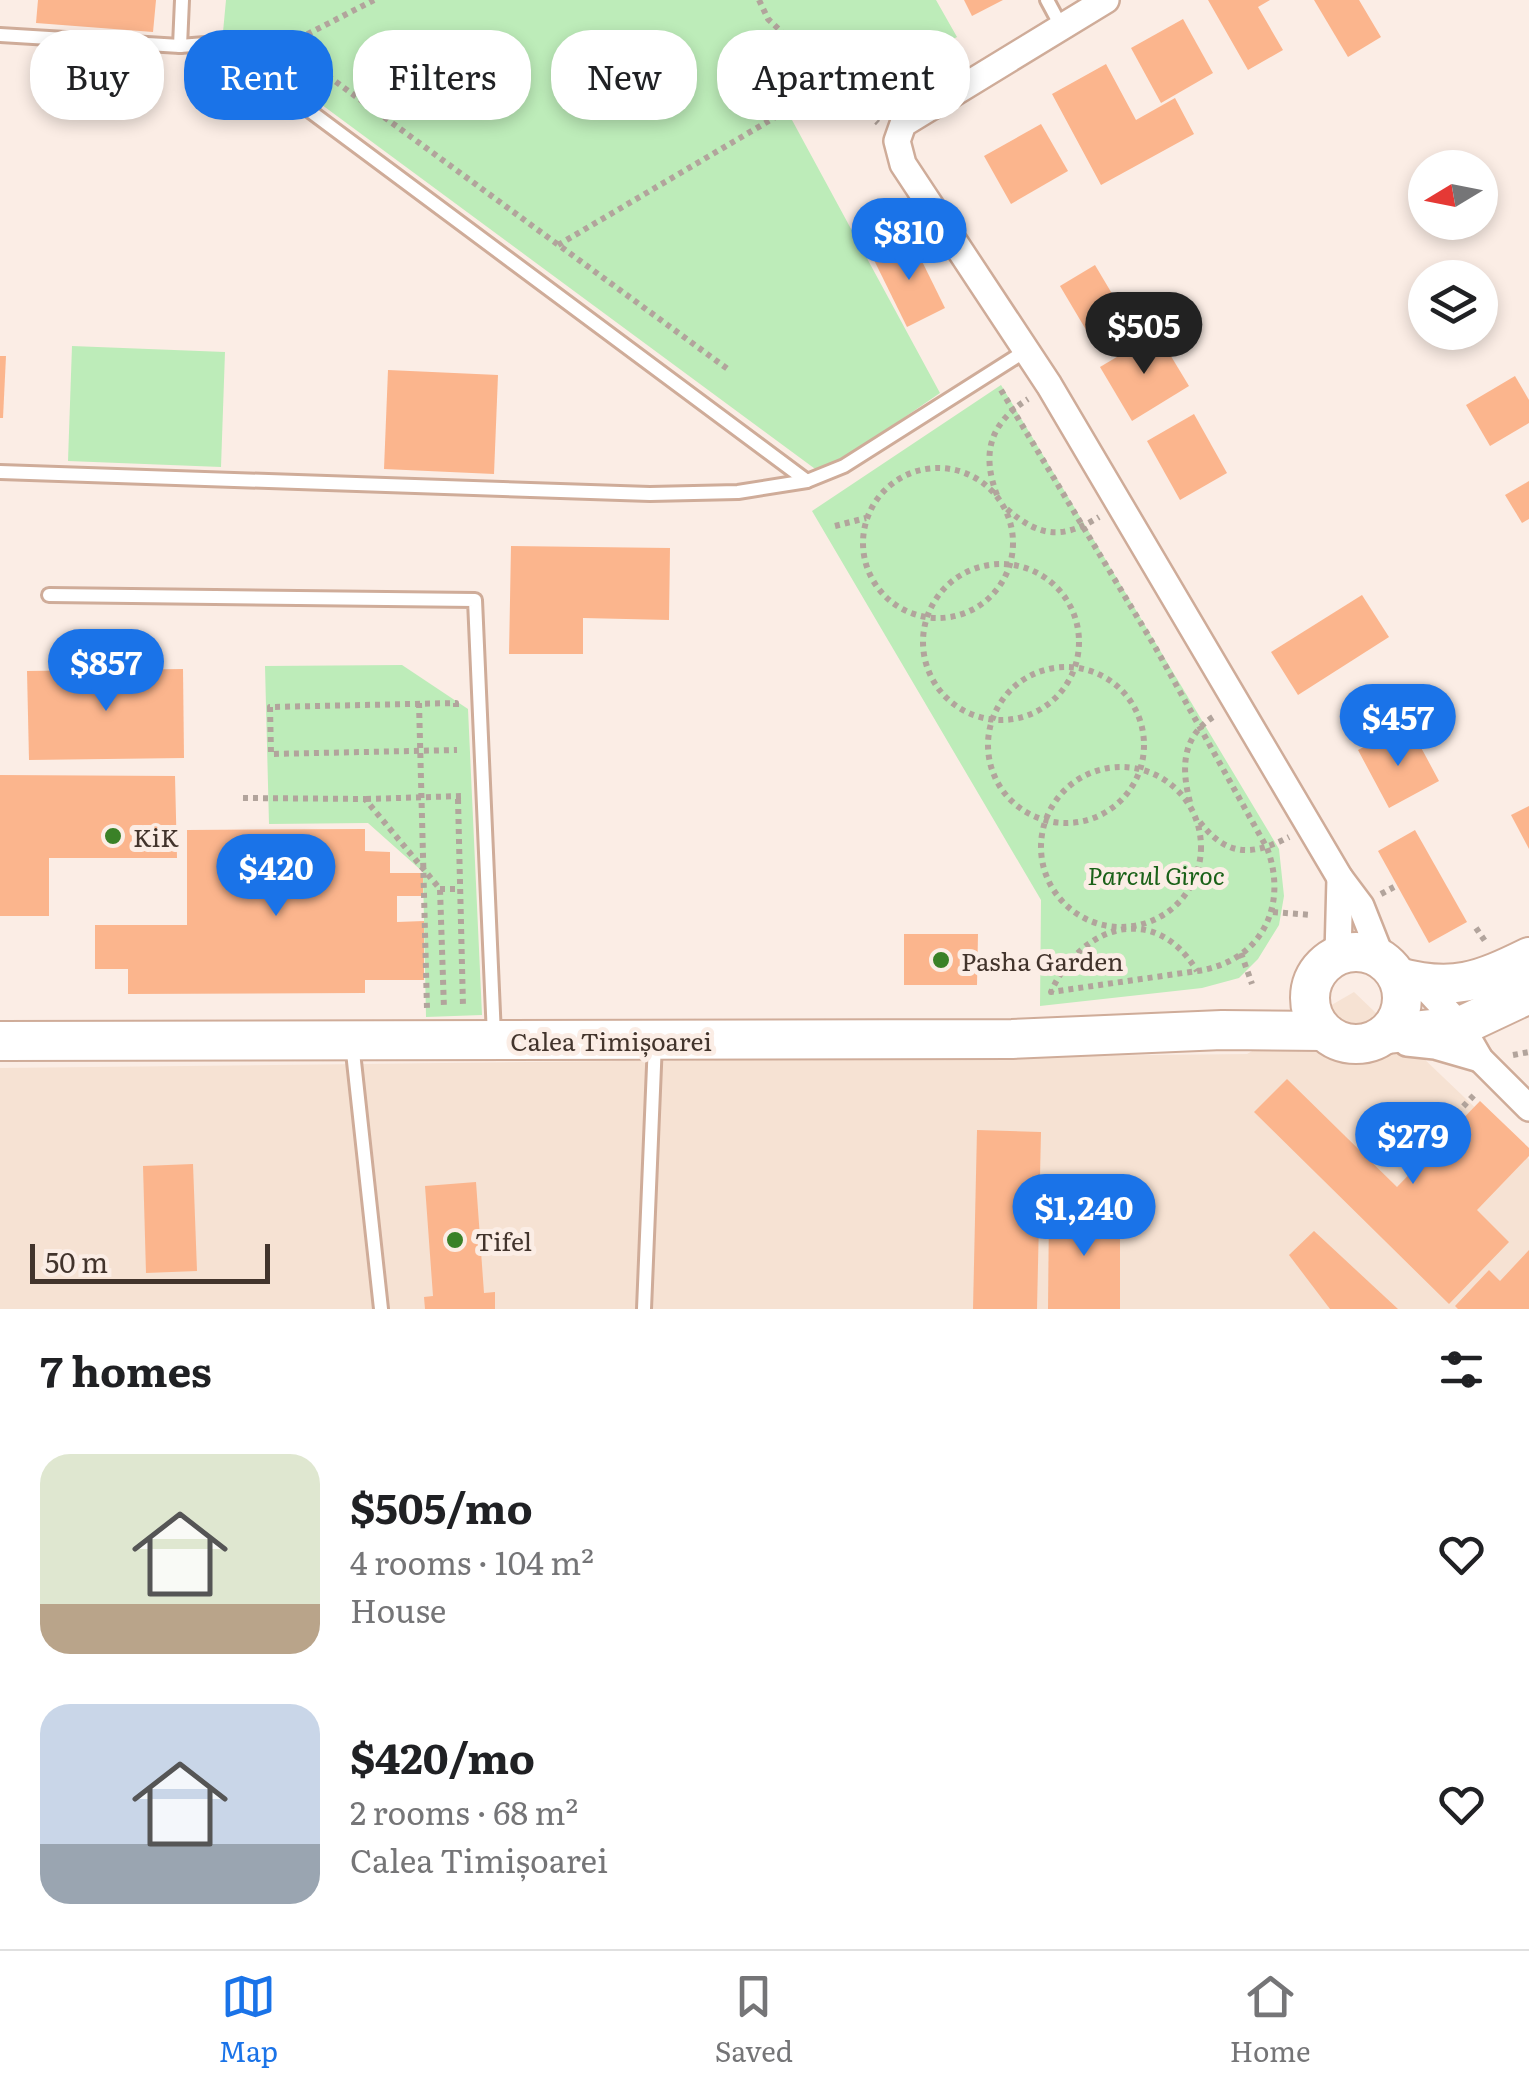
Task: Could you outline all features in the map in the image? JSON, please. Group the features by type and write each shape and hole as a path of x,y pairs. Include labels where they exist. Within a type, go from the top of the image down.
{"main road":[{"path":"1529,957 1480,981 1452,986 1401,973 1368,953 1338,955 1315,975 1310,990 1314,1019 1323,1031 1346,1044 1460,1026 1529,994"},
{"path":"1379,1038 1396,1022 1402,1008 1401,973"},
{"name":"Calea Timișoarei","path":"1222,1030 1310,990"},
{"name":"Calea Timișoarei","path":"0,1041 1012,1040 1222,1030 1323,1031"}],"street":[{"path":"1106,0 904,124 897,141 903,164 1050,385 1340,878 1401,973 1460,1026 1480,1059 1529,1108"},
{"path":"1338,955 1340,878"},
{"path":"1379,1038 1435,1046 1480,1059"}],"lane":[{"path":"180,46 182,0"},
{"path":"1047,0 1061,26"},
{"path":"0,34 180,46 205,44 232,53 807,481"},
{"path":"0,472 650,494 738,492 807,481 844,466 1027,350"},
{"path":"50,595 475,600 484,796 458,1040"},
{"path":"351,1040 382,1309"},
{"path":"644,1309 655,1040"}],"path":[{"path":"374,0 300,38 328,76 729,370"},
{"path":"759,0 768,19 780,30"},
{"path":"558,245 770,120"},
{"path":"875,120 897,141"},
{"path":"1050,385 1001,420 990,448 990,474 998,499 1012,532 1009,564 1000,585 979,606 951,618 927,617 898,607 875,584 863,552 868,518 877,499 911,473 933,468 964,473 983,484 998,499 1010,512 1038,530 1059,533 1083,526 1121,503"},
{"path":"1000,389 1083,526 1199,726 1267,848 1275,886 1273,912 1264,931 1241,953 1210,970 1050,992 1060,972 1085,945 1105,932 1156,919 1184,898 1199,866 1201,849 1186,786 1184,759 1199,726 1236,701"},
{"path":"835,526 868,518"},
{"path":"988,564 1009,564 1038,573 1067,601 1078,629 1074,667 1064,687 1042,708 1023,716 992,719 964,710 935,684 923,646 927,617 942,590 959,576 988,564"},
{"path":"1074,667 1088,669 1113,682 1132,702 1143,728 1140,770 1126,796 1103,814 1075,823 1046,821 1020,808 1000,788 988,747 992,719 1010,690 1029,676 1051,668 1074,667"},
{"path":"456,718 456,702 270,707 271,754 457,750"},
{"path":"420,703 424,870 458,1040"},
{"path":"456,734 458,766"},
{"path":"1197,972 1185,955 1162,937 1150,931 1086,919 1057,895 1042,859 1042,840 1046,821 1063,792 1090,773 1124,767 1140,770 1178,791 1210,834 1246,852 1267,848 1312,825"},
{"path":"458,781 458,1040"},
{"path":"244,798 484,796"},
{"path":"364,798 440,889 458,1040"},
{"path":"440,889 460,890"},
{"path":"1273,912 1322,916"},
{"path":"1241,953 1252,984"},
{"path":"1415,1157 1481,1088"}],"shaded area":[{"path":"1354,992 1529,1159 1529,1309 0,1309 0,1068 1247,1054"}],"green space":[{"path":"226,0 936,0 953,30 717,30 717,120 792,120 940,393 822,474 333,113 333,30 223,30"},
{"path":"72,346 225,352 221,467 68,461"},
{"name":"Parcul Giroc","path":"1001,385 1279,849 1284,896 1279,925 1258,959 1239,978 1202,988 1040,1006 1041,900 812,511"},
{"path":"402,665 468,709 482,1015 426,1017 423,872 368,823 269,824 265,666"}],"building":[{"path":"38,0 156,0 153,30 36,23"},
{"path":"964,0 1003,0 972,16"},
{"path":"1208,0 1270,0 1258,7 1283,50 1248,70"},
{"path":"1314,0 1359,0 1381,37 1348,57"},
{"path":"1183,19 1213,73 1161,103 1131,48"},
{"path":"1106,64 1136,120 1175,98 1194,134 1101,185 1052,94"},
{"path":"1041,124 1068,171 1011,204 984,156"},
{"path":"911,239 945,308 907,327 873,258"},
{"path":"1095,265 1130,324 1095,345 1060,286"},
{"path":"1157,333 1189,386 1132,421 1100,367"},
{"path":"0,356 6,356 3,418 0,418"},
{"path":"388,370 498,375 494,474 384,469"},
{"path":"1515,376 1529,400 1529,423 1490,446 1466,405"},
{"path":"1194,414 1227,473 1180,500 1147,441"},
{"path":"1529,481 1529,519 1522,523 1505,495"},
{"path":"511,546 670,548 669,620 583,618 583,654 509,654"},
{"path":"1362,595 1389,637 1298,695 1271,652"},
{"path":"183,669 184,758 29,760 27,671"},
{"path":"1392,732 1401,749 1417,740 1439,781 1389,808 1358,750"},
{"name":"KiK","path":"0,775 175,776 177,858 49,858 49,916 0,916"},
{"path":"1529,806 1529,849 1511,815"},
{"path":"365,829 365,851 390,852 390,873 423,873 423,896 397,896 397,922 424,921 424,980 365,980 365,993 128,994 128,969 95,969 95,925 187,925 187,830"},
{"path":"1415,830 1467,922 1429,943 1378,851"},
{"name":"Pasha Garden","path":"904,934 978,934 977,985 904,985"},
{"path":"1287,1079 1397,1187 1480,1101 1529,1148 1529,1156 1477,1210 1509,1242 1449,1304 1254,1112"},
{"path":"977,1130 1041,1132 1037,1309 973,1309"},
{"path":"193,1164 197,1271 146,1273 143,1166"},
{"name":"Tifel","path":"476,1182 484,1293 495,1292 495,1309 425,1309 424,1297 433,1296 425,1186"},
{"path":"1049,1208 1120,1208 1120,1309 1048,1309"},
{"path":"1314,1231 1398,1309 1330,1309 1289,1255"},
{"path":"1529,1250 1529,1309 1455,1306 1489,1270 1500,1281"}],"place":[{"name":"KiK","path":"113,836"},
{"name":"Pasha Garden","path":"941,960"},
{"name":"Tifel","path":"455,1240"}]}
